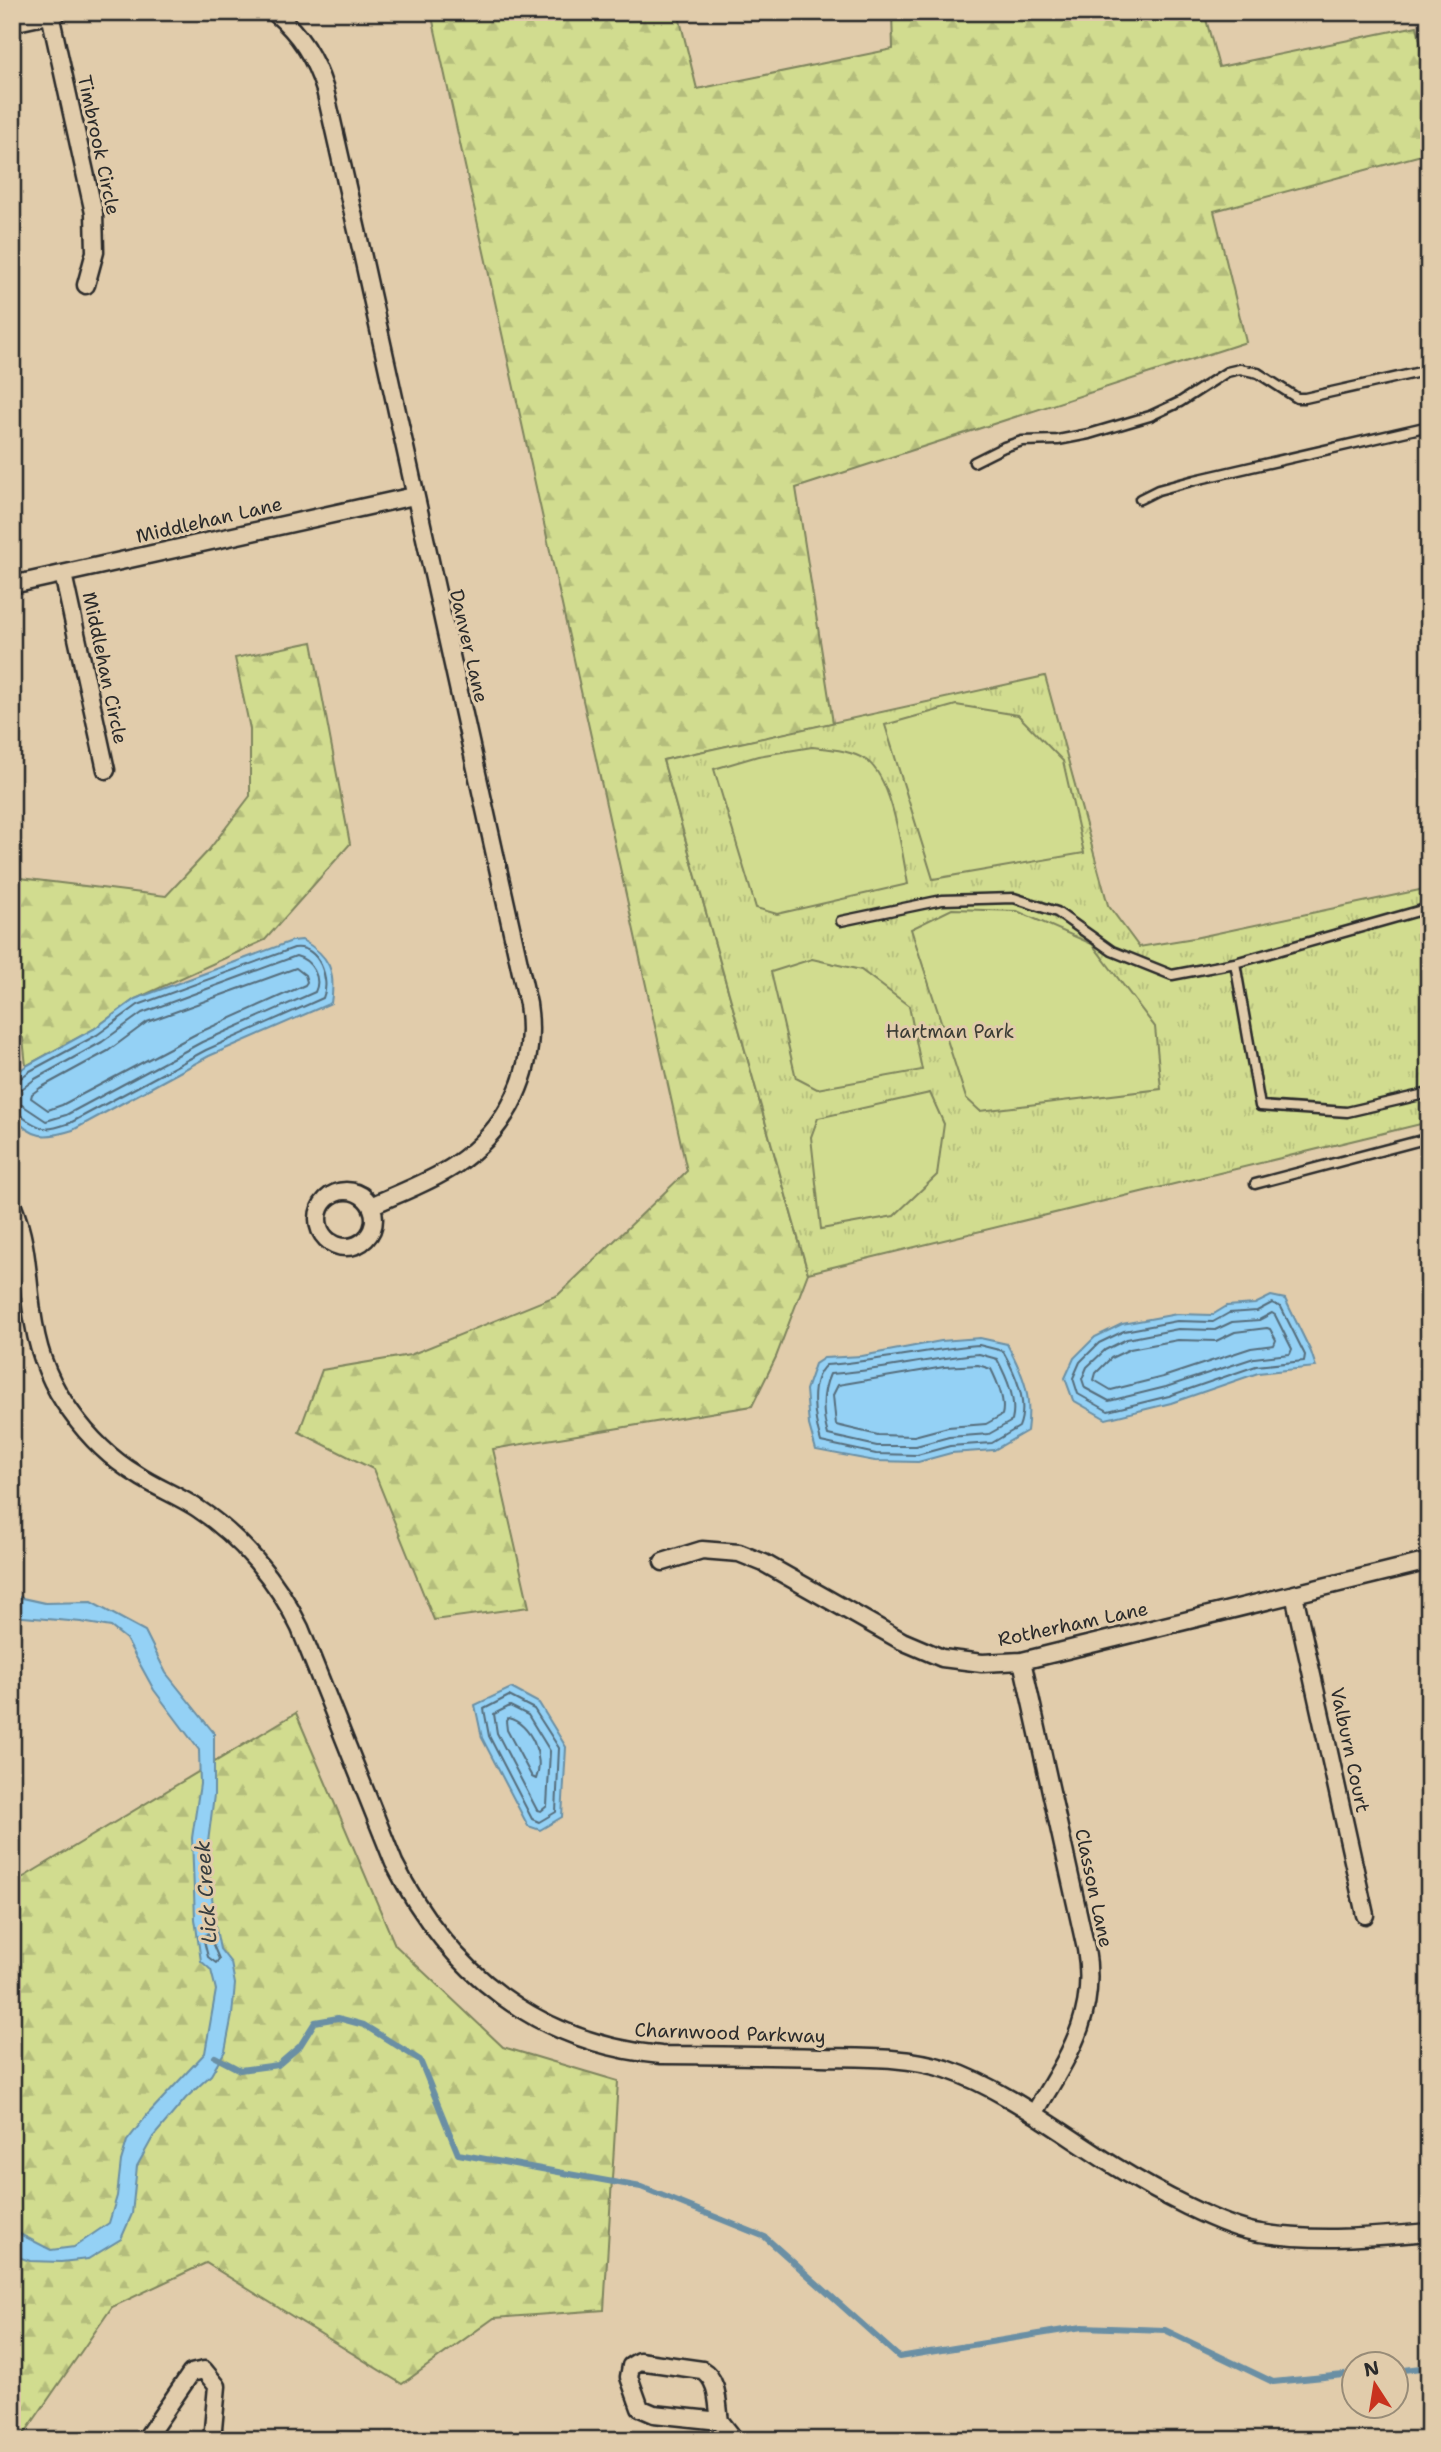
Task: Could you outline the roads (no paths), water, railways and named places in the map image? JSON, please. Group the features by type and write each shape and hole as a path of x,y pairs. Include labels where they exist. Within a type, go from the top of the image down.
{"street":[{"name":"Danver Lane","path":"274,12 293,30 309,51 325,90 528,1004 530,1043 526,1066 518,1092 507,1114 491,1135 454,1167 371,1206"},
{"path":"12,23 55,13"},
{"name":"Timbrook Circle","path":"55,13 94,213 95,252 86,285"},
{"name":"Middlehan Lane","path":"12,585 414,496"},
{"name":"Middlehan Circle","path":"63,574 106,770"},
{"name":"Charnwood Parkway","path":"12,1204 24,1240 36,1332 47,1367 62,1398 92,1438 116,1461 209,1517 232,1535 268,1576 300,1628 406,1886 437,1934 482,1981 510,2002 547,2023 600,2044 624,2050 661,2054 898,2059 943,2068 966,2077 1034,2115 1116,2167 1160,2191 1214,2218 1257,2233 1345,2240 1429,2232"},
{"name":"Rotherham Lane","path":"663,1562 702,1549 739,1553 764,1563 902,1642 942,1658 982,1663 1023,1661 1429,1562"},
{"name":"Valburn Court","path":"1294,1594 1365,1915"},
{"name":"Classon Lane","path":"1023,1661 1090,1978 1087,2007 1074,2046 1034,2115"},
{"path":"720,2421 654,2414 640,2408 629,2377 631,2366 639,2361 702,2370 710,2375 720,2421 735,2440"},
{"path":"145,2440 191,2373 204,2371 217,2386 212,2440"}],"lane":[{"path":"974,461 1022,441 1058,440 1088,435 1150,416 1180,402 1227,372 1240,369 1258,373 1297,398 1429,370"},
{"path":"1140,499 1158,490 1195,480 1429,426"},
{"path":"841,922 942,900 1014,898 1057,912 1112,951 1172,975 1235,962 1429,908"},
{"path":"1235,962 1259,1106 1347,1112 1429,1093"},
{"path":"1255,1184 1429,1138"}],"water":[{"path":"302,940 319,952 329,965 333,982 331,1003 209,1056 73,1130 55,1135 40,1135 26,1129 12,1116 12,1076 94,1029 135,999 292,941"},
{"path":"1271,1296 1285,1299 1316,1367 1258,1373 1171,1403 1106,1419 1073,1400 1065,1378 1074,1358 1095,1337 1122,1324 1177,1314 1212,1315 1227,1306 1255,1304"},
{"path":"980,1338 1007,1344 1013,1355 1027,1396 1027,1431 994,1450 951,1453 918,1462 875,1461 816,1450 809,1425 806,1390 815,1364 824,1358 862,1356 941,1341"},
{"name":"Lick Creek","path":"12,1592 18,1597 45,1603 91,1602 145,1631 166,1673 214,1733 214,1795 207,1850 220,1949 231,1963 235,1984 225,2051 211,2075 186,2098 153,2137 137,2166 132,2214 121,2239 88,2259 61,2262 30,2261 12,2255 12,2230 51,2250 74,2247 109,2223 127,2141 148,2114 205,2053 216,1990 211,1970 201,1961 195,1919 192,1838 200,1784 199,1750 154,1690 126,1639 111,1627 12,1616"},
{"path":"511,1688 539,1703 566,1747 562,1817 540,1830 528,1826 482,1738 475,1705"}],"waterway":[{"path":"215,2057 240,2070 278,2065 300,2046 315,2022 338,2018 364,2025 420,2060 458,2154 641,2187 765,2237 899,2357 1082,2327 1165,2330 1273,2382 1340,2375"},
{"path":"1410,2369 1429,2367"}],"park label":[{"name":"Hartman Park","path":"950,1031"}]}
